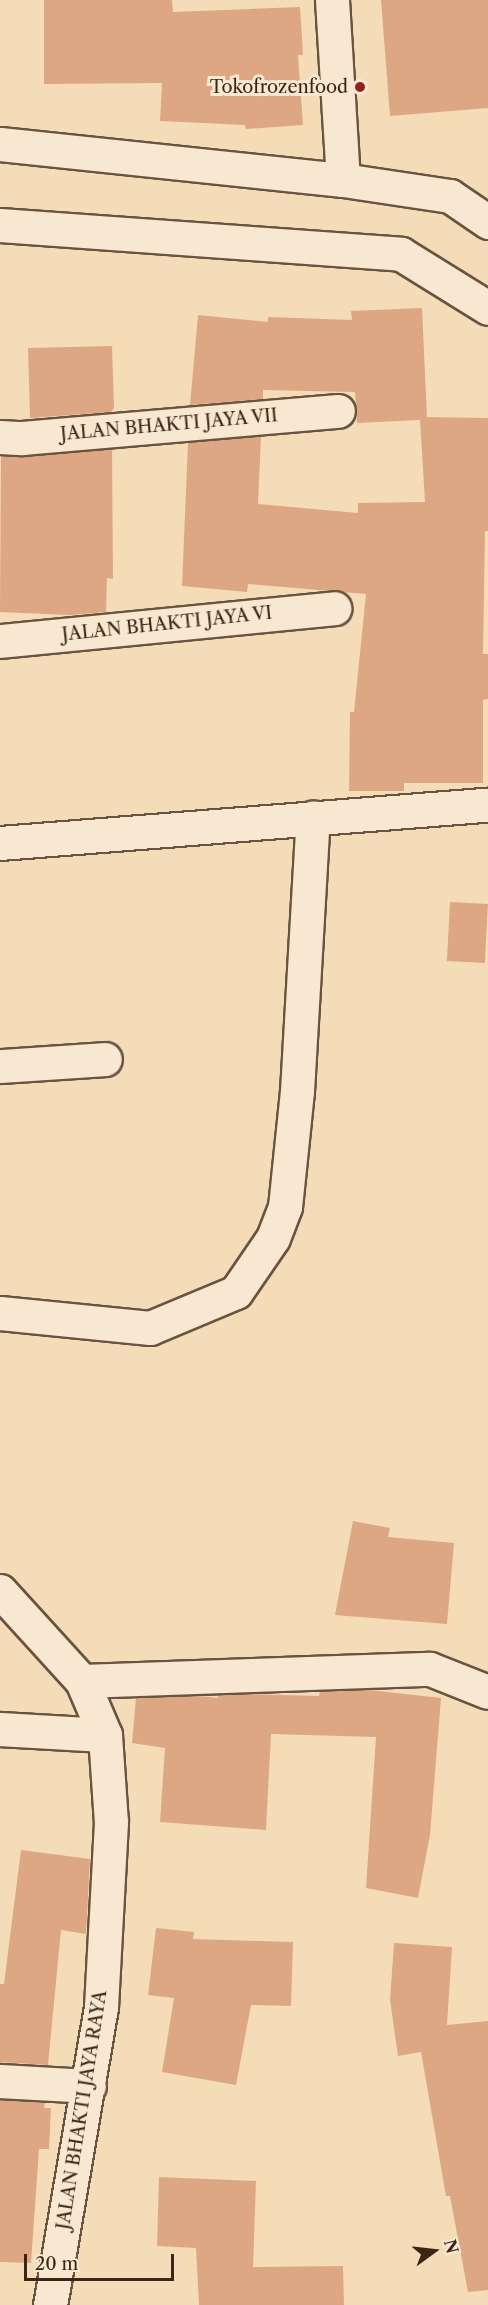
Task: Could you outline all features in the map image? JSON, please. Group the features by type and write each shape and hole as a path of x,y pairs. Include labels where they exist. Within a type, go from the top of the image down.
{"street":[{"path":"332,0 343,180"},
{"path":"0,144 343,180 450,196 488,222"},
{"path":"0,225 401,254 488,308"},
{"name":"JALAN BHAKTI JAYA VII","path":"0,437 22,438 338,411"},
{"name":"JALAN BHAKTI JAYA VI","path":"0,641 334,608"},
{"path":"0,843 488,805"},
{"path":"0,1313 150,1328 237,1292 273,1238 285,1207 297,1091 313,817"},
{"path":"0,1066 105,1059"},
{"name":"JALAN BHAKTI JAYA RAYA","path":"0,1591 82,1681 105,1735 111,1822 101,2007 50,2305"},
{"path":"82,1681 430,1670 488,1692"},
{"path":"0,1729 105,1735"},
{"path":"0,2081 89,2085"}],"building":[{"path":"44,0 172,0 173,12 300,7 303,55 298,55 303,125 246,129 245,125 160,121 162,83 44,84"},
{"path":"381,0 488,0 488,108 390,116"},
{"path":"422,308 427,417 488,418 488,531 485,531 483,654 488,654 488,699 483,700 483,783 404,783 404,791 349,791 350,712 354,712 366,594 248,584 247,592 182,586 188,443 261,436 258,504 358,513 358,503 425,502 420,420 357,423 355,392 263,390 263,399 190,405 198,315 268,322 268,317 352,320 351,311"},
{"path":"112,346 114,408 111,412 30,418 28,348"},
{"path":"112,449 113,579 107,578 106,612 69,615 0,612 1,456 23,457"},
{"path":"450,902 488,904 485,963 447,961"},
{"path":"353,1521 390,1528 388,1537 454,1543 447,1624 335,1615"},
{"path":"369,1690 441,1698 430,1835 418,1898 366,1888 376,1737 271,1734 266,1830 160,1822 165,1748 132,1743 136,1698 199,1696 218,1698 218,1695 242,1694 319,1696 320,1692"},
{"path":"21,1850 90,1859 86,1934 61,1930 48,2065 0,2062 0,1984 4,1984"},
{"path":"156,1928 194,1932 193,1939 293,1942 291,2006 251,2005 236,2085 162,2072 174,1998 148,1995"},
{"path":"394,1943 452,1947 447,2025 488,2021 488,2290 468,2292 450,2196 446,2196 421,2052 398,2056 390,2000"},
{"path":"0,2100 45,2102 44,2108 51,2108 49,2149 39,2149 31,2263 0,2262"},
{"path":"159,2177 256,2181 253,2267 343,2266 344,2305 199,2305 196,2248 157,2246"}],"place":[{"name":"Tokofrozenfood","path":"360,87"}]}
